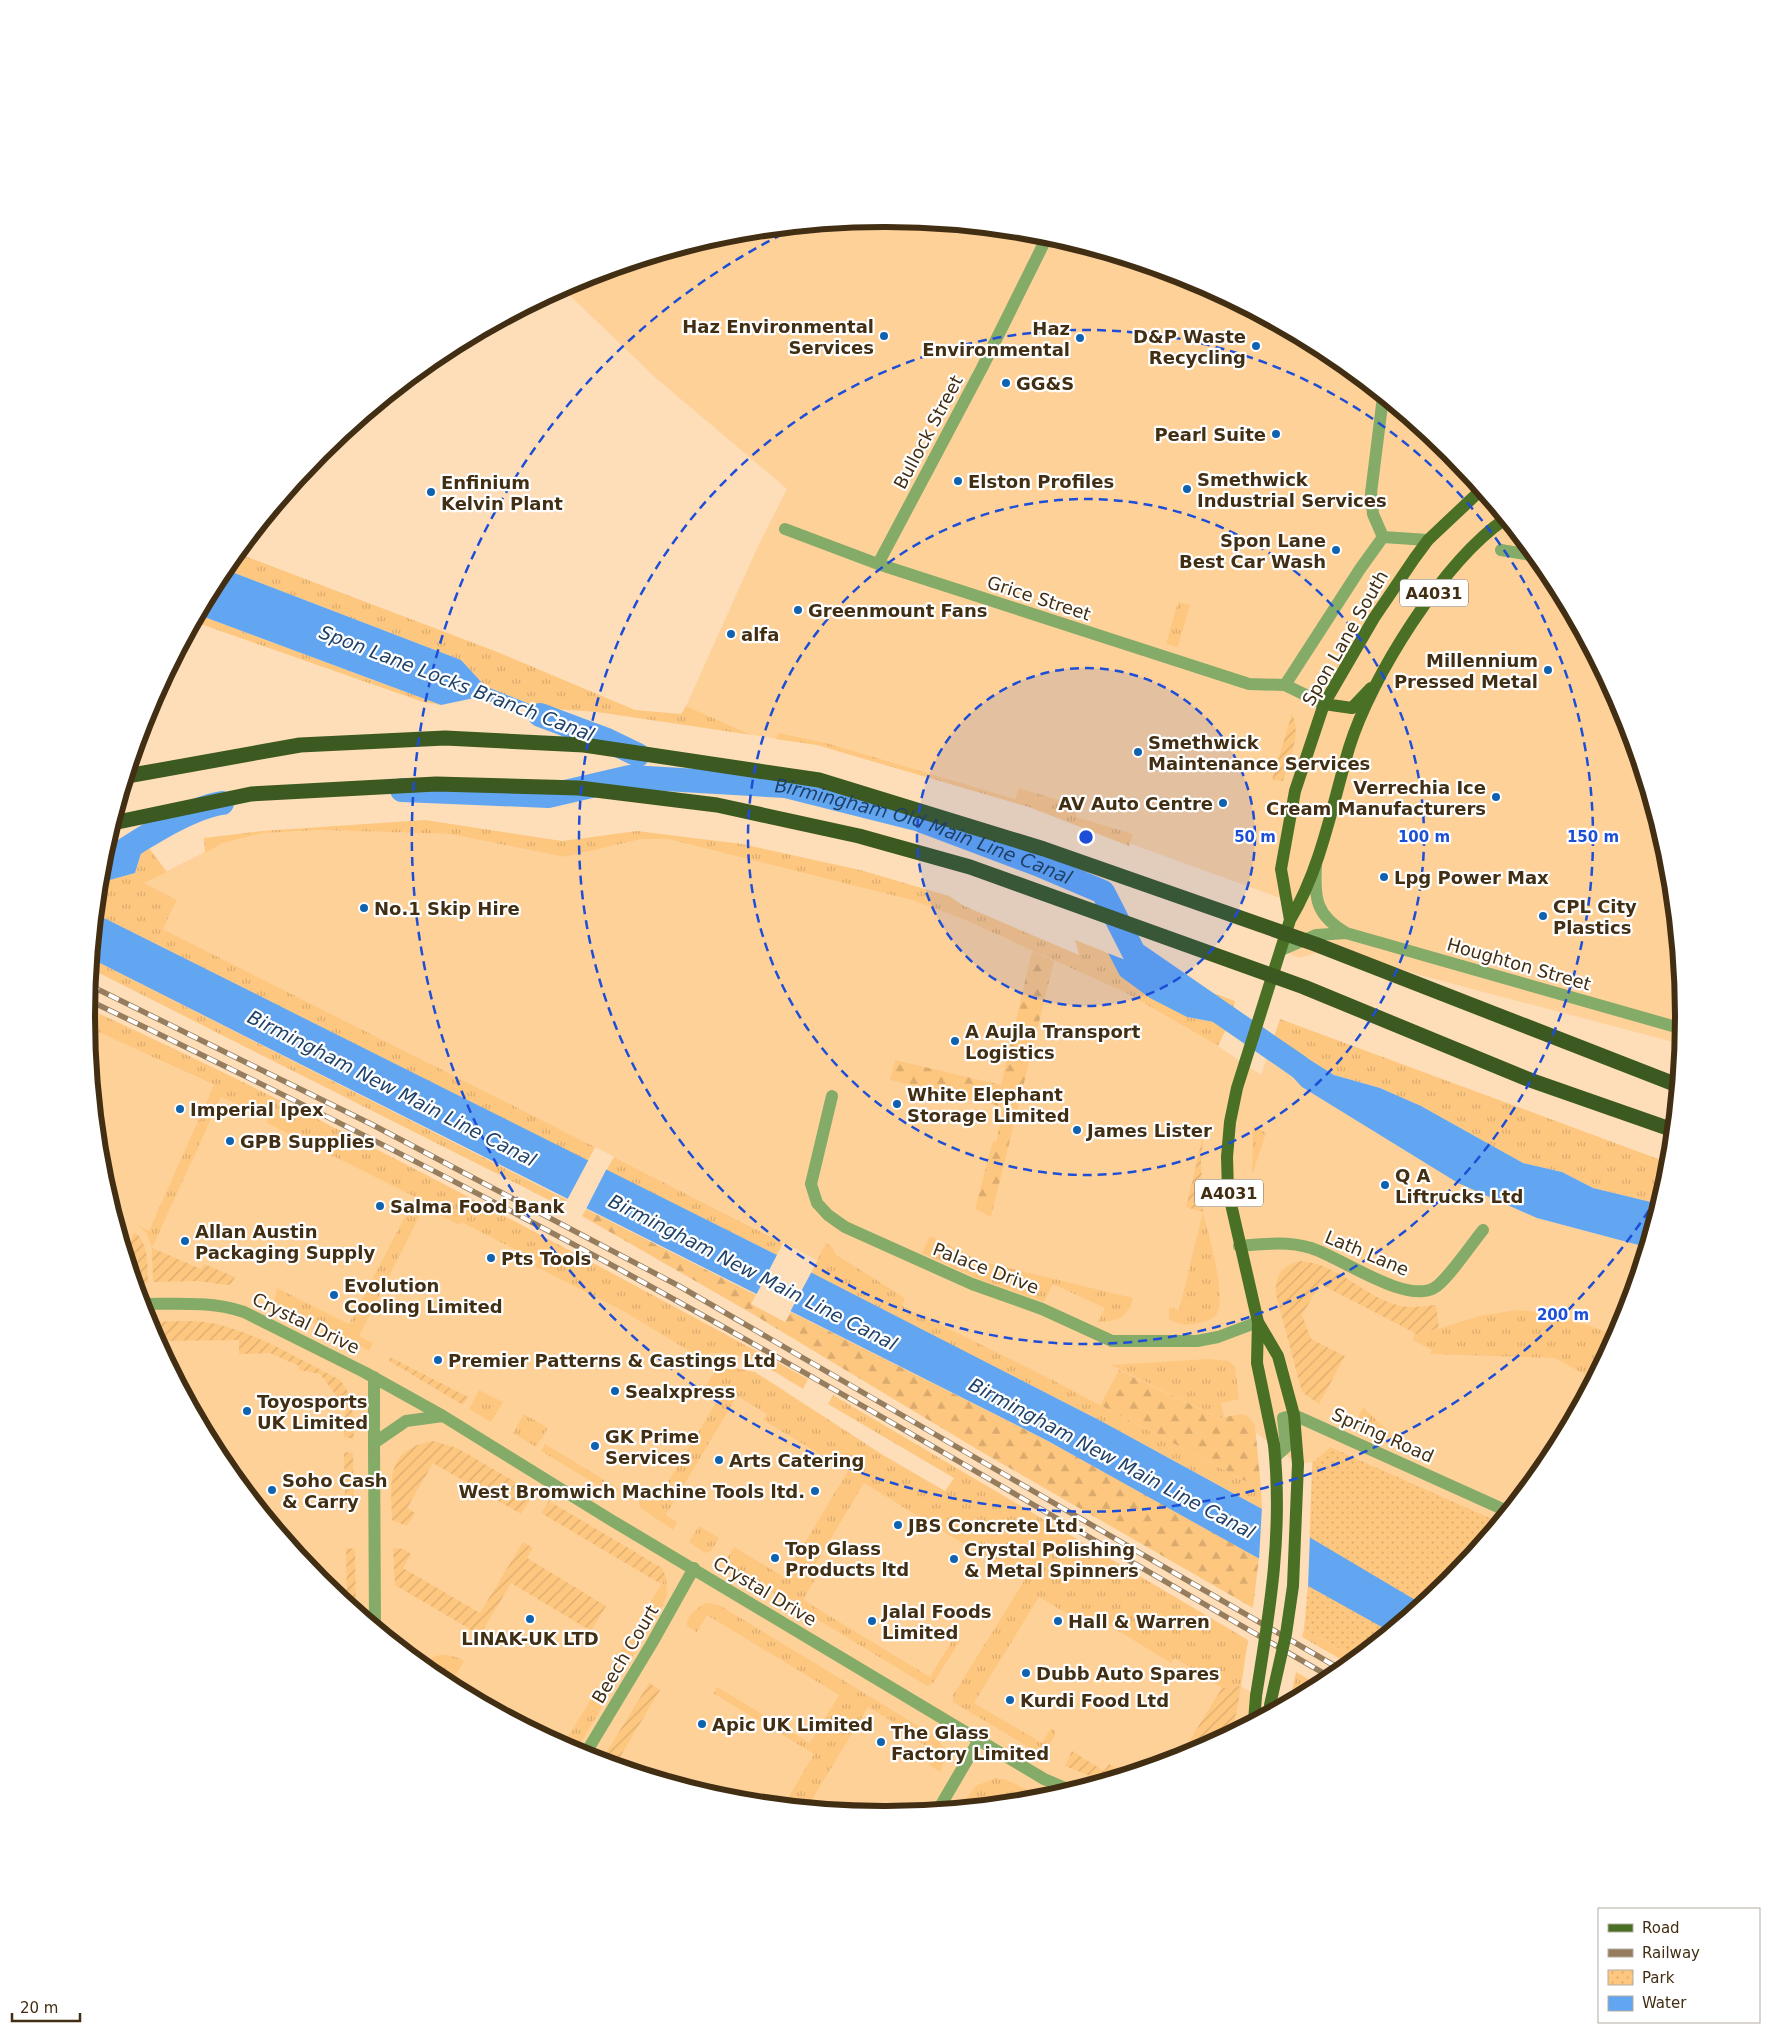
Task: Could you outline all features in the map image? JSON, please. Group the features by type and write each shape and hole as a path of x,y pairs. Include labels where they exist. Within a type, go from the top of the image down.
{"highway":[{"path":"133,775 300,744 445,738 584,744 819,780 1044,850 1315,944 1672,1083"},
{"path":"120,822 252,794 436,784 579,788 717,805 859,836 970,867 1304,987 1530,1080 1667,1128"}],"main road":[{"name":"Spon Lane South","path":"1290,920 1281,869 1295,791 1324,704 1397,581 1428,540 1477,494"},
{"name":"Spon Lane South","path":"1255,1714 1275,1576 1278,1509 1277,1452 1257,1363 1258,1322 1239,1246 1228,1191 1227,1157 1230,1122 1244,1063 1290,920 1301,902 1316,861 1350,746 1378,680 1410,625 1434,593 1472,547 1501,523"},
{"path":"1324,704 1352,708 1378,680"},
{"name":"Spon Lane South","path":"1258,1322 1278,1356 1294,1415 1298,1464 1293,1586 1286,1634 1270,1706"}],"street":[{"name":"Bullock Street","path":"878,564 980,372 1044,243"},
{"path":"1382,403 1371,493 1373,514 1383,537"},
{"name":"Grice Street","path":"785,529 878,564 1249,684 1285,685 1324,704"},
{"path":"1383,537 1428,540"},
{"path":"1285,685 1360,569 1383,537"},
{"path":"1501,550 1525,554"},
{"name":"Houghton Street","path":"1316,861 1315,888 1320,909 1330,923 1346,933 1675,1027"},
{"name":"Houghton Street","path":"1281,950 1316,935 1346,933"},
{"name":"Palace Drive","path":"832,1096 811,1184 817,1203 828,1216 845,1227 972,1284 1042,1309 1112,1341 1197,1341 1218,1337 1258,1322"},
{"name":"Lath Lane","path":"1239,1246 1279,1243 1310,1248 1400,1289 1423,1293 1436,1287 1483,1230"},
{"name":"Crystal Drive","path":"149,1304 214,1304 244,1312 374,1377 443,1416 1044,1779 1062,1786"},
{"path":"374,1377 375,1619"},
{"path":"1277,1452 1286,1447 1283,1418 1294,1415"},
{"name":"Spring Road","path":"1294,1415 1502,1510"},
{"path":"374,1443 406,1421 443,1416"},
{"name":"Beech Court","path":"589,1748 652,1643 694,1568"},
{"path":"941,1805 979,1740"}],"shaded area":[{"path":"833,228 937,228 988,233 1089,253 1139,268 1234,308 1280,332 1324,360 1366,390 1406,423 1444,458 1479,496 1512,536 1542,578 1594,667 1615,714 1633,763 1648,812 1660,862 1668,913 1673,965 1674,1042 1423,976 1332,948 1299,958 1281,950 1294,903 1029,807 817,745 752,735 686,706 759,544 787,489 657,379 568,294 631,268 681,253 782,233"},
{"path":"321,830 450,834 564,857 642,839 668,839 912,899 965,920 1128,994 1218,1046 1261,1075 1268,1055 1275,1058 1281,1064 1537,1218 1640,1246 1633,1270 1615,1319 1594,1366 1569,1412 1542,1455 1493,1520 1332,1447 1313,1462 1298,1464 1256,1433 1255,1425 1219,1418 1119,1370 1100,1405 901,1306 798,1250 163,929 177,900 143,883 223,843 264,833"},
{"path":"96,1031 250,1102 743,1354 737,1368 1241,1680 1241,1686 1263,1700 1261,1711 1234,1725 1139,1765 1089,1780 988,1800 937,1805 885,1806 833,1805 782,1800 681,1780 631,1765 583,1746 536,1725 490,1701 404,1643 326,1575 258,1497 228,1455 201,1411 176,1366 155,1319 122,1221 110,1171 102,1120"}],"green space":[{"path":"244,556 500,653 635,710 681,714 686,706 752,735 597,712 539,708 485,686 461,660 232,572"},
{"path":"1178,602 1190,605 1178,647 1166,644"},
{"path":"204,617 441,705 423,702 200,624"},
{"path":"1292,714 1296,730 1291,756 1283,781 1272,780"},
{"path":"778,733 826,743 1015,799 1019,788 1078,806 1076,817 1133,834 1129,846 1029,807 817,745 776,739"},
{"path":"425,820 562,841 637,831 742,844 860,870 949,896 964,906 1079,955 1075,940 1108,953 1120,976 1187,1017 1214,1022 1226,1029 1218,1046 1128,994 965,920 912,900 668,839 642,839 564,857 450,834 321,830 264,833 223,843 205,853 204,838 262,831"},
{"path":"149,848 167,872 144,883 177,900 163,929 595,1147 588,1161 102,917 107,881 135,873 142,850"},
{"path":"1032,951 1054,961 991,1217 975,1209 993,1141 996,1142 1004,1107 890,1080 895,1060 1001,1085"},
{"path":"97,962 567,1200 563,1207 97,972"},
{"path":"1196,987 1235,1001 1232,1012"},
{"path":"95,1012 270,1095 451,1187 808,1379 803,1389 766,1367 740,1356 713,1353 699,1357 625,1312 535,1266 538,1261 461,1222 459,1225 424,1207 359,1336 373,1343 369,1351 285,1309 274,1301 277,1288 349,1324 415,1197 267,1123 268,1118 221,1097 152,1248 147,1234 138,1225 149,1231 214,1085 96,1031"},
{"path":"1280,1019 1662,1160 1652,1202 1593,1188 1562,1172 1523,1163 1421,1106 1380,1088 1334,1075 1274,1037"},
{"path":"1253,1126 1266,1133 1252,1175"},
{"path":"1204,1132 1201,1160 1203,1212 1186,1207"},
{"path":"614,1157 783,1243 777,1255 606,1171"},
{"path":"586,1209 756,1295 751,1304 785,1322 791,1312 1048,1441 1259,1557 1253,1608 980,1451 751,1313 582,1216"},
{"path":"1203,1212 1216,1265 1220,1295 1219,1307 1216,1315 1209,1320 1185,1325 1169,1319 1169,1307 1179,1310"},
{"path":"134,1232 143,1242 147,1262 148,1283 142,1283 129,1244"},
{"path":"930,1236 980,1261 1133,1298 1128,1310 1121,1317 1110,1321 1098,1322 1105,1308 1053,1284 1044,1302 978,1279 922,1253"},
{"path":"826,1243 833,1248 835,1254 905,1298 902,1306 1033,1370 1261,1489 1262,1509 1101,1421 811,1273"},
{"path":"152,1248 201,1269 204,1264 235,1277 231,1284 226,1285 198,1281 153,1282"},
{"path":"1299,1261 1327,1268 1388,1302 1405,1307 1436,1305 1439,1328 1419,1335 1320,1284 1302,1315 1311,1339 1345,1356 1319,1404 1302,1392 1276,1295 1276,1283 1280,1273 1287,1266"},
{"path":"1517,1310 1530,1311 1567,1318 1609,1333 1588,1376 1555,1358 1430,1354 1432,1350 1413,1340 1415,1332 1419,1335 1479,1316"},
{"path":"198,1321 222,1325 257,1338 340,1380 351,1401 354,1439 344,1437 345,1407 320,1374 299,1370 299,1366 270,1353 239,1354 239,1340 165,1341 156,1322"},
{"path":"390,1357 468,1397 463,1405 389,1361"},
{"path":"1208,1359 1229,1361 1235,1367 1239,1399 1221,1403 1224,1417 1219,1418 1111,1365"},
{"path":"729,1367 755,1372 883,1455 945,1491 954,1478 828,1404 833,1395 1248,1640 1241,1686 1222,1688 1175,1658 1171,1663 1094,1616 1088,1626 1039,1597 974,1703 1042,1743 1051,1728 1055,1731 1055,1735 1048,1747 1040,1754 953,1702 953,1695 1024,1581 864,1483 815,1565 821,1569 803,1600 930,1677 958,1631 960,1641 933,1683 927,1686 731,1567 728,1564 728,1557 734,1547 784,1577 848,1471 763,1420 767,1414 737,1396 666,1515 677,1522 673,1530 642,1509 639,1504 640,1493 656,1502 720,1396 705,1386 715,1372"},
{"path":"1119,1370 1219,1418 1242,1414 1248,1416 1255,1425 1261,1489 1100,1405"},
{"path":"479,1390 503,1402 491,1422 469,1409"},
{"path":"1363,1407 1398,1441 1356,1422"},
{"path":"524,1414 548,1428 536,1447 513,1433"},
{"path":"433,1441 457,1448 534,1493 521,1514 433,1463 407,1508 415,1513 407,1526 392,1520 391,1492 394,1468 406,1451 417,1445"},
{"path":"545,1444 619,1489 614,1495 541,1451"},
{"path":"1331,1447 1493,1520 1444,1575 1406,1610 1350,1655 1304,1629 1308,1585 1313,1462"},
{"path":"344,1452 353,1453 354,1504 345,1504"},
{"path":"549,1501 662,1568 666,1577 661,1584 541,1513"},
{"path":"699,1526 719,1538 711,1551 705,1553 689,1542"},
{"path":"523,1542 533,1548 527,1558 606,1606 591,1631 511,1583 480,1635 395,1585 393,1548 403,1549 411,1554 403,1568 480,1613"},
{"path":"346,1548 355,1549 356,1603 347,1594"},
{"path":"666,1577 667,1594 663,1605 580,1744 567,1739"},
{"path":"706,1603 719,1605 933,1735 943,1747 944,1752 940,1772 929,1765 937,1752 916,1740 918,1737 868,1707 810,1803 787,1800 814,1754 713,1693 717,1687 810,1743 839,1695 707,1615 697,1632 687,1626 688,1618"},
{"path":"1304,1629 1350,1655 1342,1660 1302,1637"},
{"path":"448,1655 464,1661 454,1678 515,1714 490,1701 446,1673 428,1660 437,1656"},
{"path":"1296,1672 1311,1681 1292,1694"},
{"path":"649,1683 660,1690 618,1760 605,1755"},
{"path":"1241,1686 1234,1725 1186,1746 1222,1688"},
{"path":"1072,1751 1104,1771 1109,1764 1120,1771 1096,1778 1065,1766"},
{"path":"995,1778 1004,1779 1033,1792 963,1802 976,1786"}],"water":[{"name":"Spon Lane Locks Branch Canal","path":"232,572 461,660 485,686 571,721 567,732 479,697 441,705 204,617"},
{"path":"142,850 135,873 107,881 111,857"},
{"name":"Birmingham New Main Line Canal","path":"102,917 777,1255 1101,1421 1262,1509 1416,1601 1384,1628 1048,1441 97,962"},
{"path":"1108,953 1196,987 1232,1012 1226,1029 1214,1022 1187,1017 1150,998 1120,976"},
{"path":"1274,1037 1334,1075 1380,1088 1421,1106 1523,1163 1562,1172 1593,1188 1652,1202 1640,1246 1537,1218 1458,1183 1302,1087 1275,1058 1268,1055"}],"pier":[{"path":"499,707 547,709 573,721 566,734"},
{"path":"1109,951 1197,984 1203,989 1105,952"},
{"path":"589,1159 607,1168 585,1211 566,1202"},
{"path":"778,1253 812,1271 789,1314 755,1297"},
{"path":"1262,1506 1310,1534 1308,1588 1259,1560"}],"waterway":[{"name":"Spon Lane Locks Branch Canal","path":"540,715 607,740 638,755"},
{"name":"Birmingham Old Main Line Canal","path":"402,790 548,796 630,777 786,786 917,819 1037,864 1103,892 1134,953 1298,1066"},
{"name":"Birmingham Old Main Line Canal","path":"110,861 142,839 176,820 208,806 222,803"}],"railway":[{"path":"96,988 371,1124 679,1286 1334,1666"},
{"path":"95,1004 360,1133 628,1274 893,1423 1324,1673"}],"place":[{"name":"Haz Environmental Services","path":"884,336"},
{"name":"Haz Environmental","path":"1080,338"},
{"name":"D&P Waste Recycling","path":"1256,346"},
{"name":"GG&S","path":"1006,383"},
{"name":"Pearl Suite","path":"1276,434"},
{"name":"Elston Profiles","path":"958,481"},
{"name":"Smethwick Industrial Services","path":"1187,489"},
{"name":"Enfinium Kelvin Plant","path":"431,492"},
{"name":"Spon Lane Best Car Wash","path":"1336,550"},
{"name":"Greenmount Fans","path":"798,610"},
{"name":"alfa","path":"731,634"},
{"name":"Millennium Pressed Metal","path":"1548,670"},
{"name":"Smethwick Maintenance Services","path":"1138,752"},
{"name":"Verrechia Ice Cream Manufacturers","path":"1496,797"},
{"name":"AV Auto Centre","path":"1223,803"},
{"name":"Lpg Power Max","path":"1384,877"},
{"name":"No.1 Skip Hire","path":"364,908"},
{"name":"CPL City Plastics","path":"1543,916"},
{"name":"A Aujla Transport Logistics","path":"955,1041"},
{"name":"White Elephant Storage Limited","path":"897,1104"},
{"name":"Imperial Ipex","path":"180,1109"},
{"name":"James Lister","path":"1077,1130"},
{"name":"GPB Supplies","path":"230,1141"},
{"name":"Q A Liftrucks Ltd","path":"1385,1185"},
{"name":"Salma Food Bank","path":"380,1206"},
{"name":"Allan Austin Packaging Supply","path":"185,1241"},
{"name":"Pts Tools","path":"491,1258"},
{"name":"Evolution Cooling Limited","path":"334,1295"},
{"name":"Premier Patterns & Castings Ltd","path":"438,1360"},
{"name":"Sealxpress","path":"615,1391"},
{"name":"Toyosports UK Limited","path":"247,1411"},
{"name":"GK Prime Services","path":"595,1446"},
{"name":"Arts Catering","path":"719,1460"},
{"name":"Soho Cash & Carry","path":"272,1490"},
{"name":"West Bromwich Machine Tools ltd.","path":"815,1491"},
{"name":"JBS Concrete Ltd.","path":"898,1525"},
{"name":"Top Glass Products ltd","path":"775,1558"},
{"name":"Crystal Polishing & Metal Spinners","path":"954,1559"},
{"name":"LINAK-UK LTD","path":"530,1619"},
{"name":"Jalal Foods Limited","path":"872,1621"},
{"name":"Hall & Warren","path":"1058,1621"},
{"name":"Dubb Auto Spares","path":"1026,1673"},
{"name":"Kurdi Food Ltd","path":"1010,1700"},
{"name":"Apic UK Limited","path":"702,1724"},
{"name":"The Glass Factory Limited","path":"881,1742"}]}
